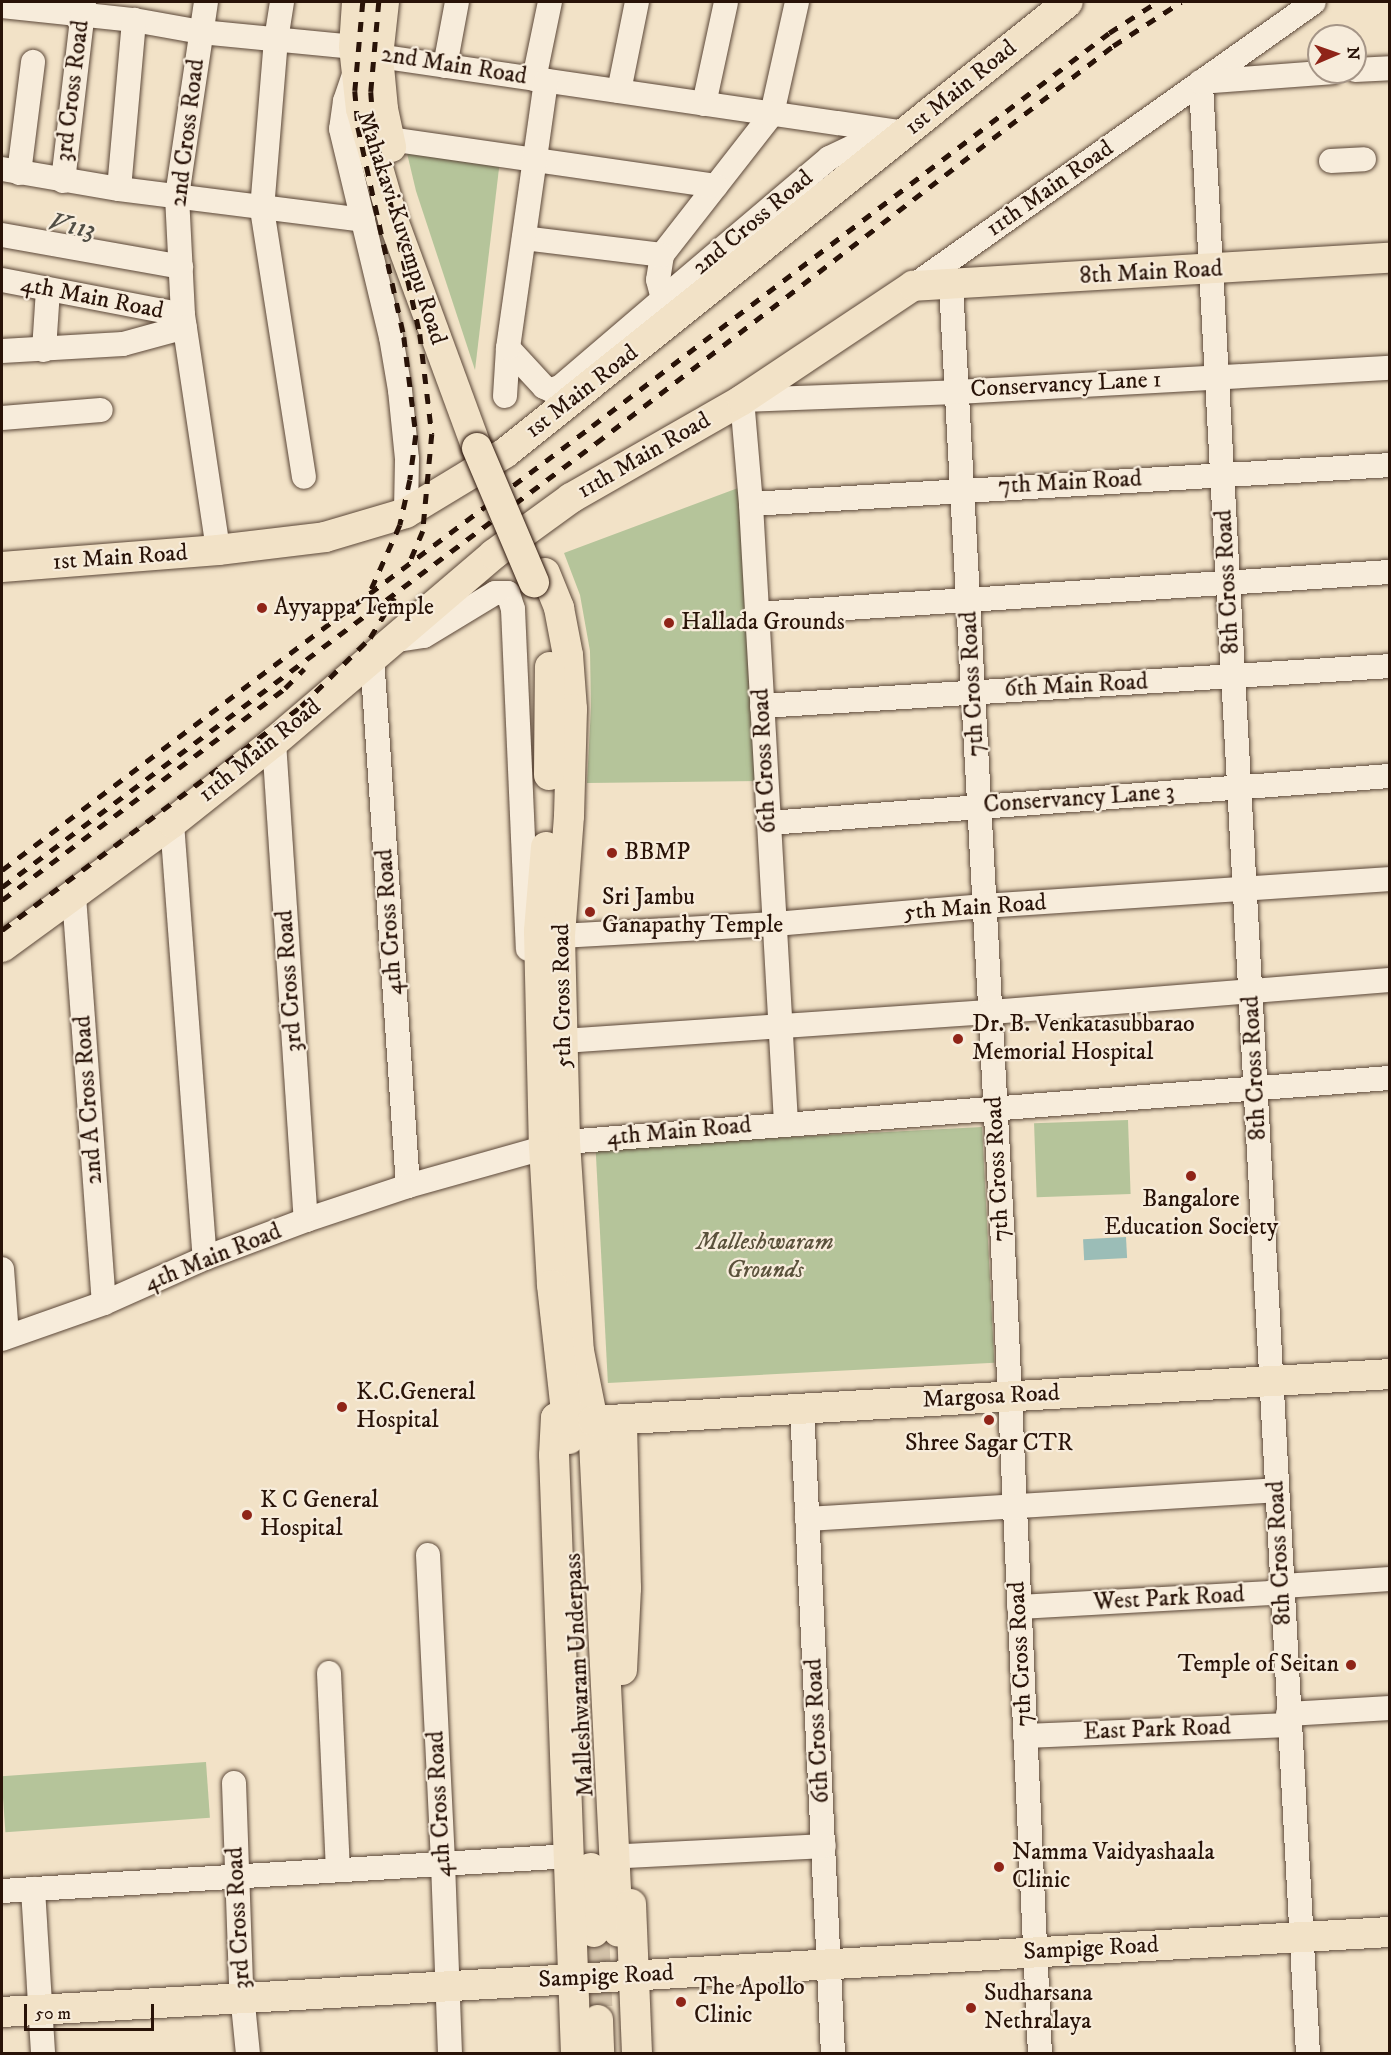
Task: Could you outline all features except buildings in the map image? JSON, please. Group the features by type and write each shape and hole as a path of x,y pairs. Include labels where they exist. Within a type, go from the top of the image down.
{"main road":[{"name":"Mahakavi Kuvempu Road","path":"357,2 362,57 361,109 393,220 483,446"},
{"name":"Mahakavi Kuvempu Road","path":"384,2 362,57 383,109 398,176 483,446"},
{"name":"1st Main Road","path":"2,567 218,550 325,537 406,513 505,453 896,132 1068,2"},
{"name":"8th Main Road","path":"913,286 1389,258"},
{"name":"11th Main Road","path":"2,947 172,823 274,742 495,554 571,498 742,400 913,286"},
{"path":"483,446 539,578"},
{"name":"5th Cross Road","path":"539,578 559,608 568,655 572,709 569,816 560,936 564,1041 555,1144"},
{"name":"5th Cross Road","path":"539,578 550,656 551,709 548,816 539,931 541,997 579,1351 572,1419"},
{"name":"Margosa Road","path":"572,1419 622,1419 1389,1374"},
{"path":"572,1419 554,1455 571,1856 576,2054"},
{"name":"Malleshwaram Underpass","path":"572,1419 606,1931"},
{"path":"622,1419 626,1588 620,1695 637,2054"},
{"name":"Sampige Road","path":"2,2012 1389,1932"},
{"path":"599,2054 610,2020 623,2054"}],"street":[{"name":"2nd Cross Road","path":"206,2 177,196 184,321 218,550"},
{"path":"282,2 276,39 262,209 304,477"},
{"path":"445,66 457,2"},
{"path":"505,396 508,348 535,159 540,80 550,2"},
{"path":"619,91 637,2"},
{"path":"704,104 726,2"},
{"name":"2nd Cross Road","path":"797,2 772,114 662,255 658,280 663,299 829,158 896,132"},
{"name":"11th Main Road","path":"913,286 1314,2"},
{"name":"2nd Main Road","path":"2,6 83,7 134,20 201,32 276,39 362,57 445,66 896,132"},
{"name":"3rd Cross Road","path":"63,181 83,7"},
{"path":"119,189 134,20"},
{"path":"362,57 345,101 341,129 391,337 400,390 407,459 406,513"},
{"path":"33,62 10,171 63,181 262,209 363,220"},
{"path":"1367,69 1389,68"},
{"path":"1201,82 1307,74"},
{"name":"8th Cross Road","path":"1201,82 1308,2054"},
{"path":"390,139 717,186"},
{"path":"1331,161 1364,159"},
{"path":"2,234 181,267"},
{"name":"2nd Cross Road","path":"524,238 662,255"},
{"name":"4th Main Road","path":"2,280 184,321"},
{"name":"7th Cross Road","path":"951,285 991,1012 1040,2054"},
{"path":"44,350 48,289"},
{"path":"508,348 544,387 551,390 560,387 663,299"},
{"path":"2,351 123,344 184,321"},
{"name":"Conservancy Lane 1","path":"742,400 957,392 1389,368"},
{"name":"6th Cross Road","path":"742,400 751,504 786,1123"},
{"path":"2,418 101,410"},
{"name":"7th Main Road","path":"751,504 962,489 1389,465"},
{"path":"757,614 1389,572"},
{"path":"381,649 424,636 495,593 508,593 514,632 526,942 541,997"},
{"name":"4th Cross Road","path":"381,649 408,1186"},
{"name":"6th Main Road","path":"762,706 1233,678 1389,666"},
{"name":"3rd Cross Road","path":"274,742 306,1220"},
{"name":"Conservancy Lane 3","path":"769,823 1389,776"},
{"path":"172,823 205,1258"},
{"name":"5th Main Road","path":"560,936 775,924 984,906 1245,891 1389,879"},
{"name":"2nd A Cross Road","path":"74,896 104,1303"},
{"path":"564,1041 991,1012 1389,980"},
{"name":"4th Main Road","path":"4,1337 104,1303 205,1258 306,1220 408,1186 555,1144 786,1123 1389,1078"},
{"path":"2,1269 4,1337"},
{"name":"6th Cross Road","path":"802,1408 833,2054"},
{"path":"807,1519 1276,1490"},
{"name":"4th Cross Road","path":"428,1555 444,1863 446,1986 450,2054"},
{"name":"West Park Road","path":"1019,1607 1271,1593 1283,1586 1389,1579"},
{"path":"329,1673 338,1869"},
{"name":"East Park Road","path":"1025,1736 1289,1720 1389,1708"},
{"name":"3rd Cross Road","path":"234,1783 242,1998 248,2054"},
{"path":"628,1856 824,1846"},
{"path":"2,1891 571,1856"},
{"path":"33,1889 43,2054"}],"green space":[{"path":"406,149 500,160 475,370 416,191"},
{"name":"Hallada Grounds","path":"746,485 760,781 587,783 591,707 590,651 580,595 564,553"},
{"path":"1128,1120 1131,1194 1037,1197 1034,1123"},
{"name":"Malleshwaram Grounds","path":"982,1127 994,1363 608,1383 596,1147"},
{"path":"206,1762 210,1818 5,1832 2,1776"}],"water":[{"path":"1126,1237 1127,1258 1084,1260 1083,1239"}],"tunnel":[{"path":"594,1932 598,2020"}],"railway":[{"path":"363,2 355,91 358,127 404,337 416,435 410,480 400,525 371,590"},
{"path":"379,2 371,92 373,124 420,334 432,434 423,531 410,562"},
{"path":"2,870 1109,33 1157,2"},
{"path":"2,887 596,443 1113,46 1181,2"},
{"path":"2,930 301,706 370,638 394,598"},
{"path":"2,900 285,688 304,669"}],"place":[{"name":"Ayyappa Temple","path":"262,608"},
{"name":"Hallada Grounds","path":"669,623"},
{"name":"BBMP","path":"612,853"},
{"name":"Sri Jambu Ganapathy Temple","path":"590,912"},
{"name":"Dr. B. Venkatasubbarao Memorial Hospital","path":"958,1039"},
{"name":"Bangalore Education Society","path":"1191,1176"},
{"name":"K.C.General Hospital","path":"342,1407"},
{"name":"Shree Sagar CTR","path":"989,1420"},
{"name":"K C General Hospital","path":"247,1515"},
{"name":"Temple of Seitan","path":"1351,1665"},
{"name":"Namma Vaidyashaala Clinic","path":"999,1867"},
{"name":"The Apollo Clinic","path":"681,2002"},
{"name":"Sudharsana Nethralaya","path":"971,2008"}],"water label":[{"name":"V113","path":"72,227"}]}
